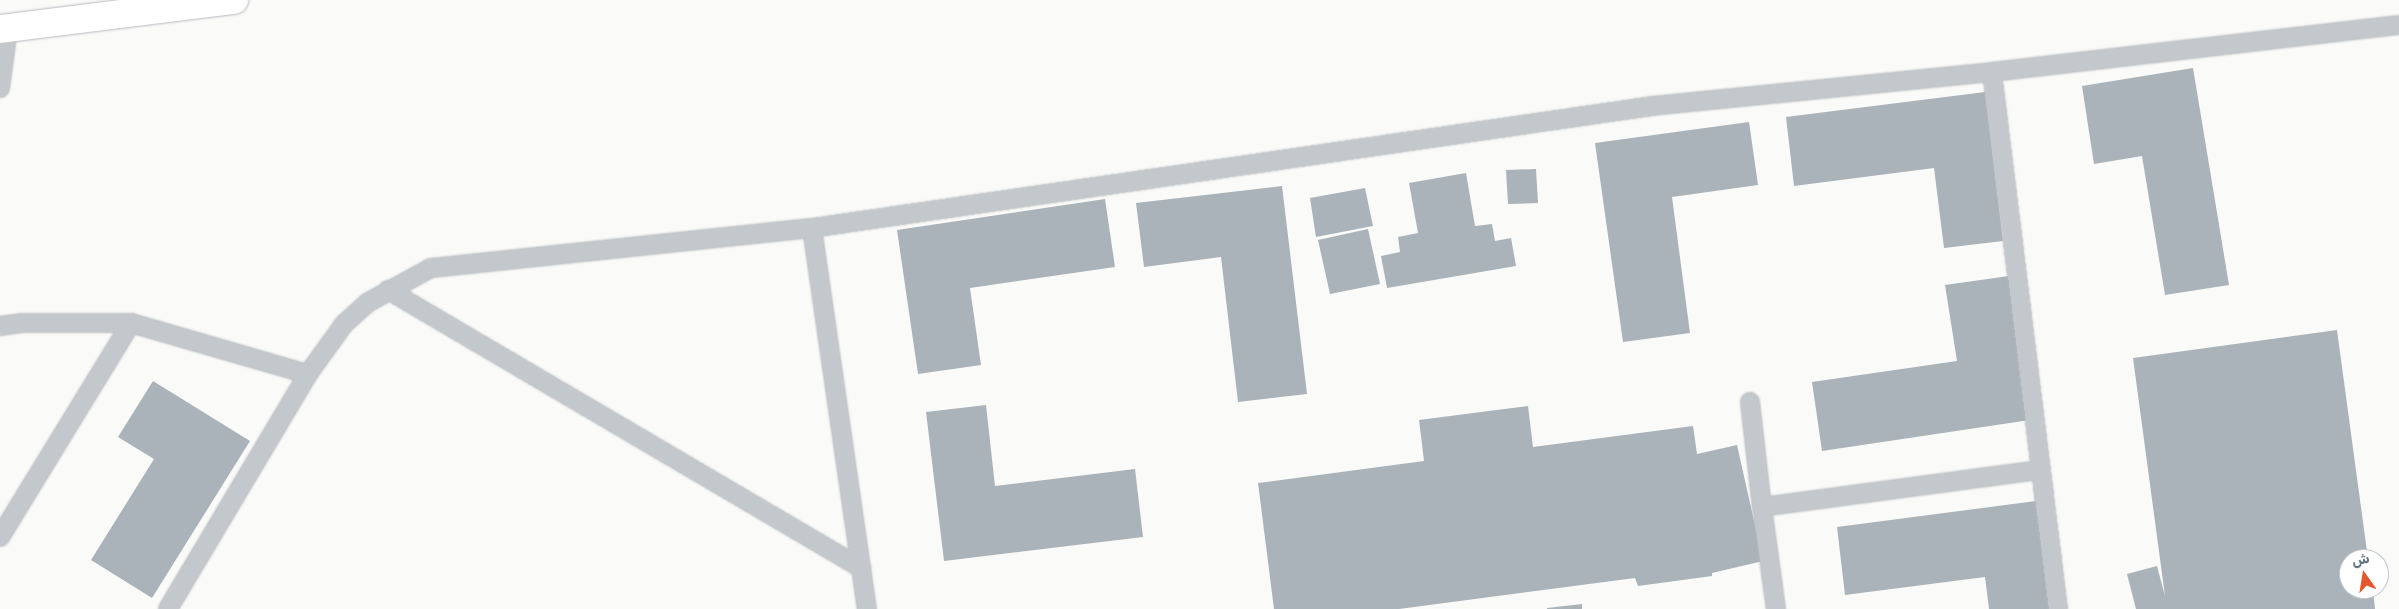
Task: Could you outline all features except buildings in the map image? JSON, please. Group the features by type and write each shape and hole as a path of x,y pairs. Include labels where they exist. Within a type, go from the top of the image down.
{"highway":[{"path":"4,28 234,0"}],"lane":[{"path":"168,609 308,374 344,324 388,290 431,268 812,228 1652,106 1992,72 2399,25"},
{"path":"0,88 4,28"},
{"path":"1992,72 2058,609"},
{"path":"812,228 867,609"},
{"path":"388,290 861,568"},
{"path":"0,326 21,323 131,323 308,374"},
{"path":"0,536 131,323"},
{"path":"1750,402 1776,609"},
{"path":"1762,506 2041,470"}]}
